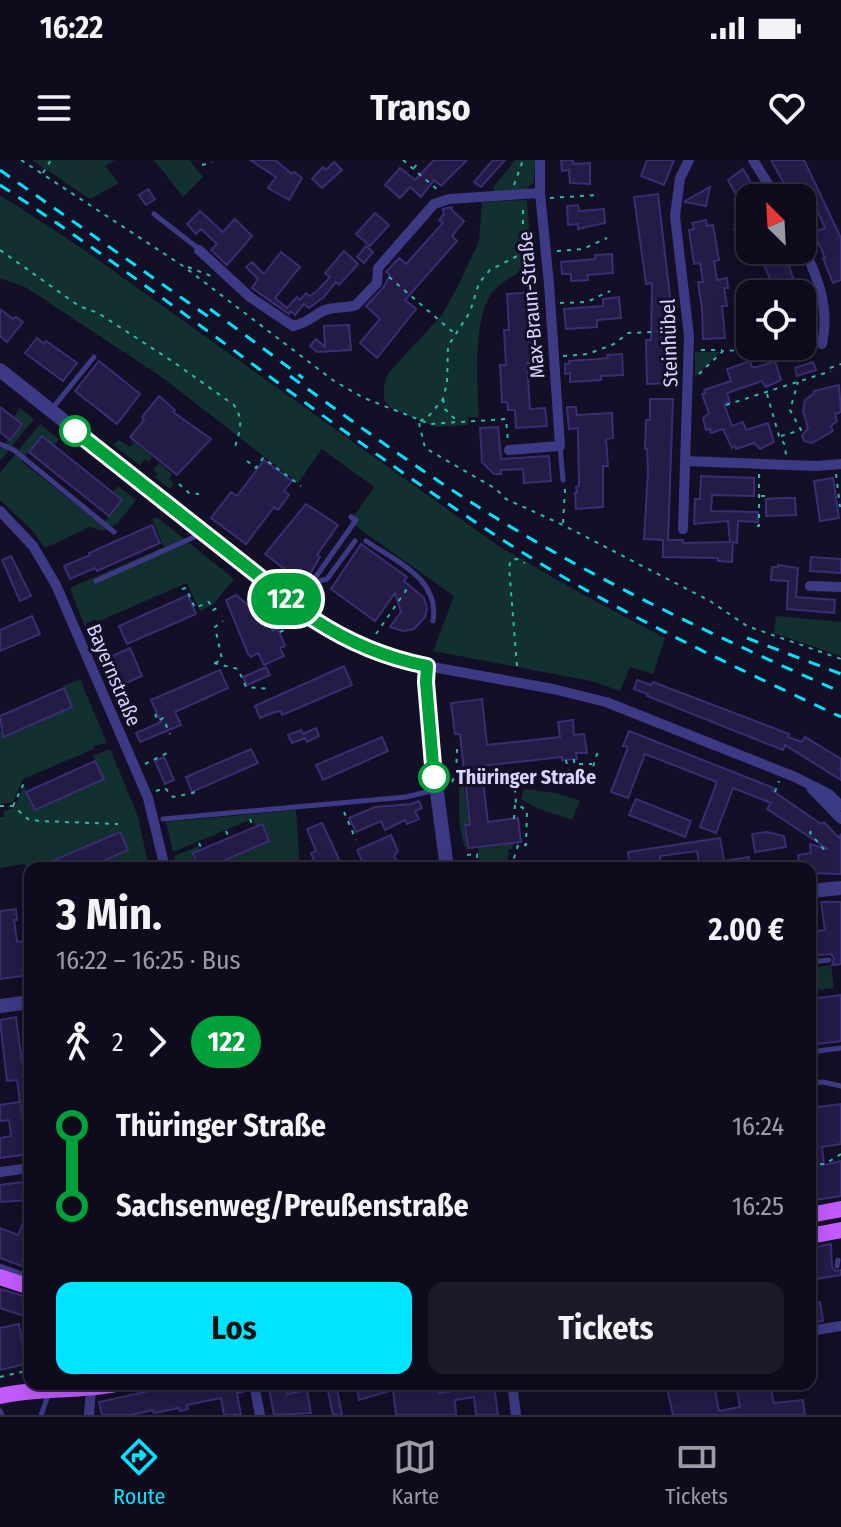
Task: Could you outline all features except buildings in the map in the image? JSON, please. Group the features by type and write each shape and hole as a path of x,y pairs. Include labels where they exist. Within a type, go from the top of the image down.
{"main road":[{"path":"816,1214 841,1209"},
{"path":"816,1235 841,1230"},
{"path":"0,1272 24,1280"},
{"path":"0,1396 44,1390"}],"street":[{"name":"Max-Braun-Straße","path":"540,160 540,196 560,446"},
{"name":"Steinhübel","path":"683,529 690,383 689,331 675,216 680,178 689,160"},
{"path":"753,160 768,184"},
{"path":"199,250 235,284 293,326 309,323 319,313 331,308 356,305 377,283 378,268 434,204 449,199 540,196"},
{"path":"812,264 824,305 824,350"},
{"path":"0,370 295,606 333,632 402,661 593,698 688,733 807,784 829,794 841,806"},
{"path":"509,450 560,446"},
{"path":"686,461 816,466 841,464"},
{"name":"Bayernstraße","path":"0,511 33,546 56,585 148,798 164,862"},
{"path":"810,586 841,587"},
{"path":"427,666 436,790 446,862"},
{"path":"807,784 841,819"},
{"path":"816,890 841,888"},
{"path":"0,1006 24,1003"},
{"path":"0,1172 24,1169"},
{"path":"816,1330 841,1326"},
{"path":"89,1415 95,1390"},
{"path":"255,1390 260,1415"},
{"path":"513,1390 516,1415"}],"lane":[{"path":"154,214 199,250"},
{"path":"51,411 94,357"},
{"path":"0,444 14,450 114,532"},
{"name":"Max-Braun-Straße","path":"560,446 563,480"},
{"path":"295,606 356,520 351,517"},
{"path":"96,581 204,533"},
{"path":"311,583 327,579 355,541"},
{"path":"366,541 426,584 434,597 433,621"},
{"path":"163,819 406,797 436,790"},
{"path":"816,961 829,960"},
{"path":"818,1051 841,1048"},
{"path":"816,1083 841,1086"},
{"path":"816,1224 841,1220"},
{"path":"41,1415 51,1390"}],"path":[{"path":"21,160 183,266 334,381 419,422 506,419 509,450"},
{"path":"43,174 51,160"},
{"path":"403,160 449,199"},
{"path":"413,169 420,160"},
{"path":"512,191 523,160"},
{"path":"202,165 212,162"},
{"path":"456,421 445,409 443,399 447,383 446,356 455,334 470,312 484,275 523,253 523,195"},
{"path":"540,196 597,195"},
{"path":"546,251 583,249 607,238"},
{"path":"0,250 79,306 98,313 234,405 241,423 234,450"},
{"path":"183,266 235,284"},
{"path":"378,268 455,334"},
{"path":"550,304 587,302 610,291"},
{"path":"554,357 588,354 614,344 628,333 689,331"},
{"path":"695,350 824,350"},
{"path":"690,383 723,351"},
{"path":"726,405 798,382 841,364"},
{"path":"779,436 801,430 790,410 798,382"},
{"path":"766,393 786,449"},
{"path":"419,422 428,417 443,399"},
{"path":"500,413 500,419"},
{"path":"419,422 425,448 496,489 506,499 710,601 747,626 841,659"},
{"path":"247,461 256,468 263,458 301,486"},
{"path":"563,480 567,496 563,525"},
{"path":"837,481 840,507"},
{"path":"757,526 759,483"},
{"path":"179,484 189,493 199,494"},
{"path":"760,496 771,496"},
{"path":"517,666 509,567 511,560 525,563"},
{"path":"376,634 409,586"},
{"path":"182,589 186,588 195,608 209,602 213,610 217,608"},
{"path":"223,621 215,627 222,659 214,663 238,669 246,687 271,689"},
{"path":"280,632 297,624"},
{"path":"236,667 242,664"},
{"path":"155,714 158,721 163,718 170,734"},
{"path":"514,819 514,779 590,776 599,748"},
{"path":"452,782 456,773 457,750 461,750"},
{"path":"143,764 169,752"},
{"path":"574,759 574,764 594,764"},
{"path":"566,760 569,776"},
{"path":"13,806 24,783"},
{"path":"155,791 165,788 173,797 196,790"},
{"path":"340,802 356,840"},
{"path":"513,862 518,844 526,845 527,811 516,803"},
{"path":"0,806 13,806 28,819 39,821 118,824"},
{"path":"519,823 527,819"},
{"path":"226,831 229,838"},
{"path":"811,831 827,853"},
{"path":"199,843 202,850"},
{"path":"467,855 477,854 478,862"},
{"path":"816,1165 825,1164 841,1154"},
{"path":"0,1377 24,1371"}],"green space":[{"path":"32,160 115,160 105,166 119,183 90,199"},
{"path":"154,160 189,160 203,177 183,197"},
{"path":"515,160 535,160 534,182 526,189 493,192 494,186"},
{"path":"0,195 83,249 500,547 665,638 653,674 630,667 620,691 591,681 433,651 454,596 350,522 374,487 322,449 298,483 163,378 27,288 0,278"},
{"path":"527,200 532,265 499,286 485,306 478,354 479,417 468,417 468,425 435,427 389,407 384,399 384,384 389,372 442,315 458,286 479,241 482,202"},
{"path":"695,352 720,352 695,377"},
{"path":"20,408 34,419 0,461 0,449 22,424 14,417"},
{"path":"40,424 59,439 54,445 42,435 21,461 102,525 122,500 113,492 118,486 136,500 117,524 102,531 90,527 45,548 31,529 0,500 0,473"},
{"path":"119,440 130,447 134,442 152,457 149,462 145,459 140,465 113,445"},
{"path":"159,463 172,474 169,479 174,484 170,489 155,477 158,474 153,470"},
{"path":"157,517 234,579 213,605 200,611 187,583 97,622 95,619 85,627 70,588 164,547 152,519"},
{"path":"256,597 278,614 270,624 249,606"},
{"path":"776,616 841,622 841,656 774,633"},
{"path":"80,679 107,743 93,746 94,749 23,779 13,802 0,804 0,731 3,737 72,706 63,686"},
{"path":"110,749 138,816 148,862 24,862 0,868 0,817 5,817 3,811 14,808 24,786 35,810 103,780 93,756"},
{"path":"459,772 462,772 469,824 464,825 467,852 460,823"},
{"path":"524,789 557,793 580,801 572,820 521,799"},
{"path":"296,810 300,862 221,862 269,841 262,824 256,826 252,819 173,852 166,822"},
{"path":"514,843 509,849 508,862 479,862 478,847"},
{"path":"199,846 199,862 176,862 174,856"},
{"path":"831,965 834,988 816,990 816,967"}],"railway":[{"path":"0,170 216,322"},
{"path":"0,185 128,273 380,457 509,544 631,614 841,717"},
{"path":"210,309 303,378"},
{"path":"290,376 429,475 555,553 676,616 841,692"},
{"path":"747,638 841,674"}],"bus line":[{"name":"122","path":"75,431 313,619 377,653 427,666 434,777"}],"place":[{"name":"Thüringer Straße","path":"434,777"}]}
